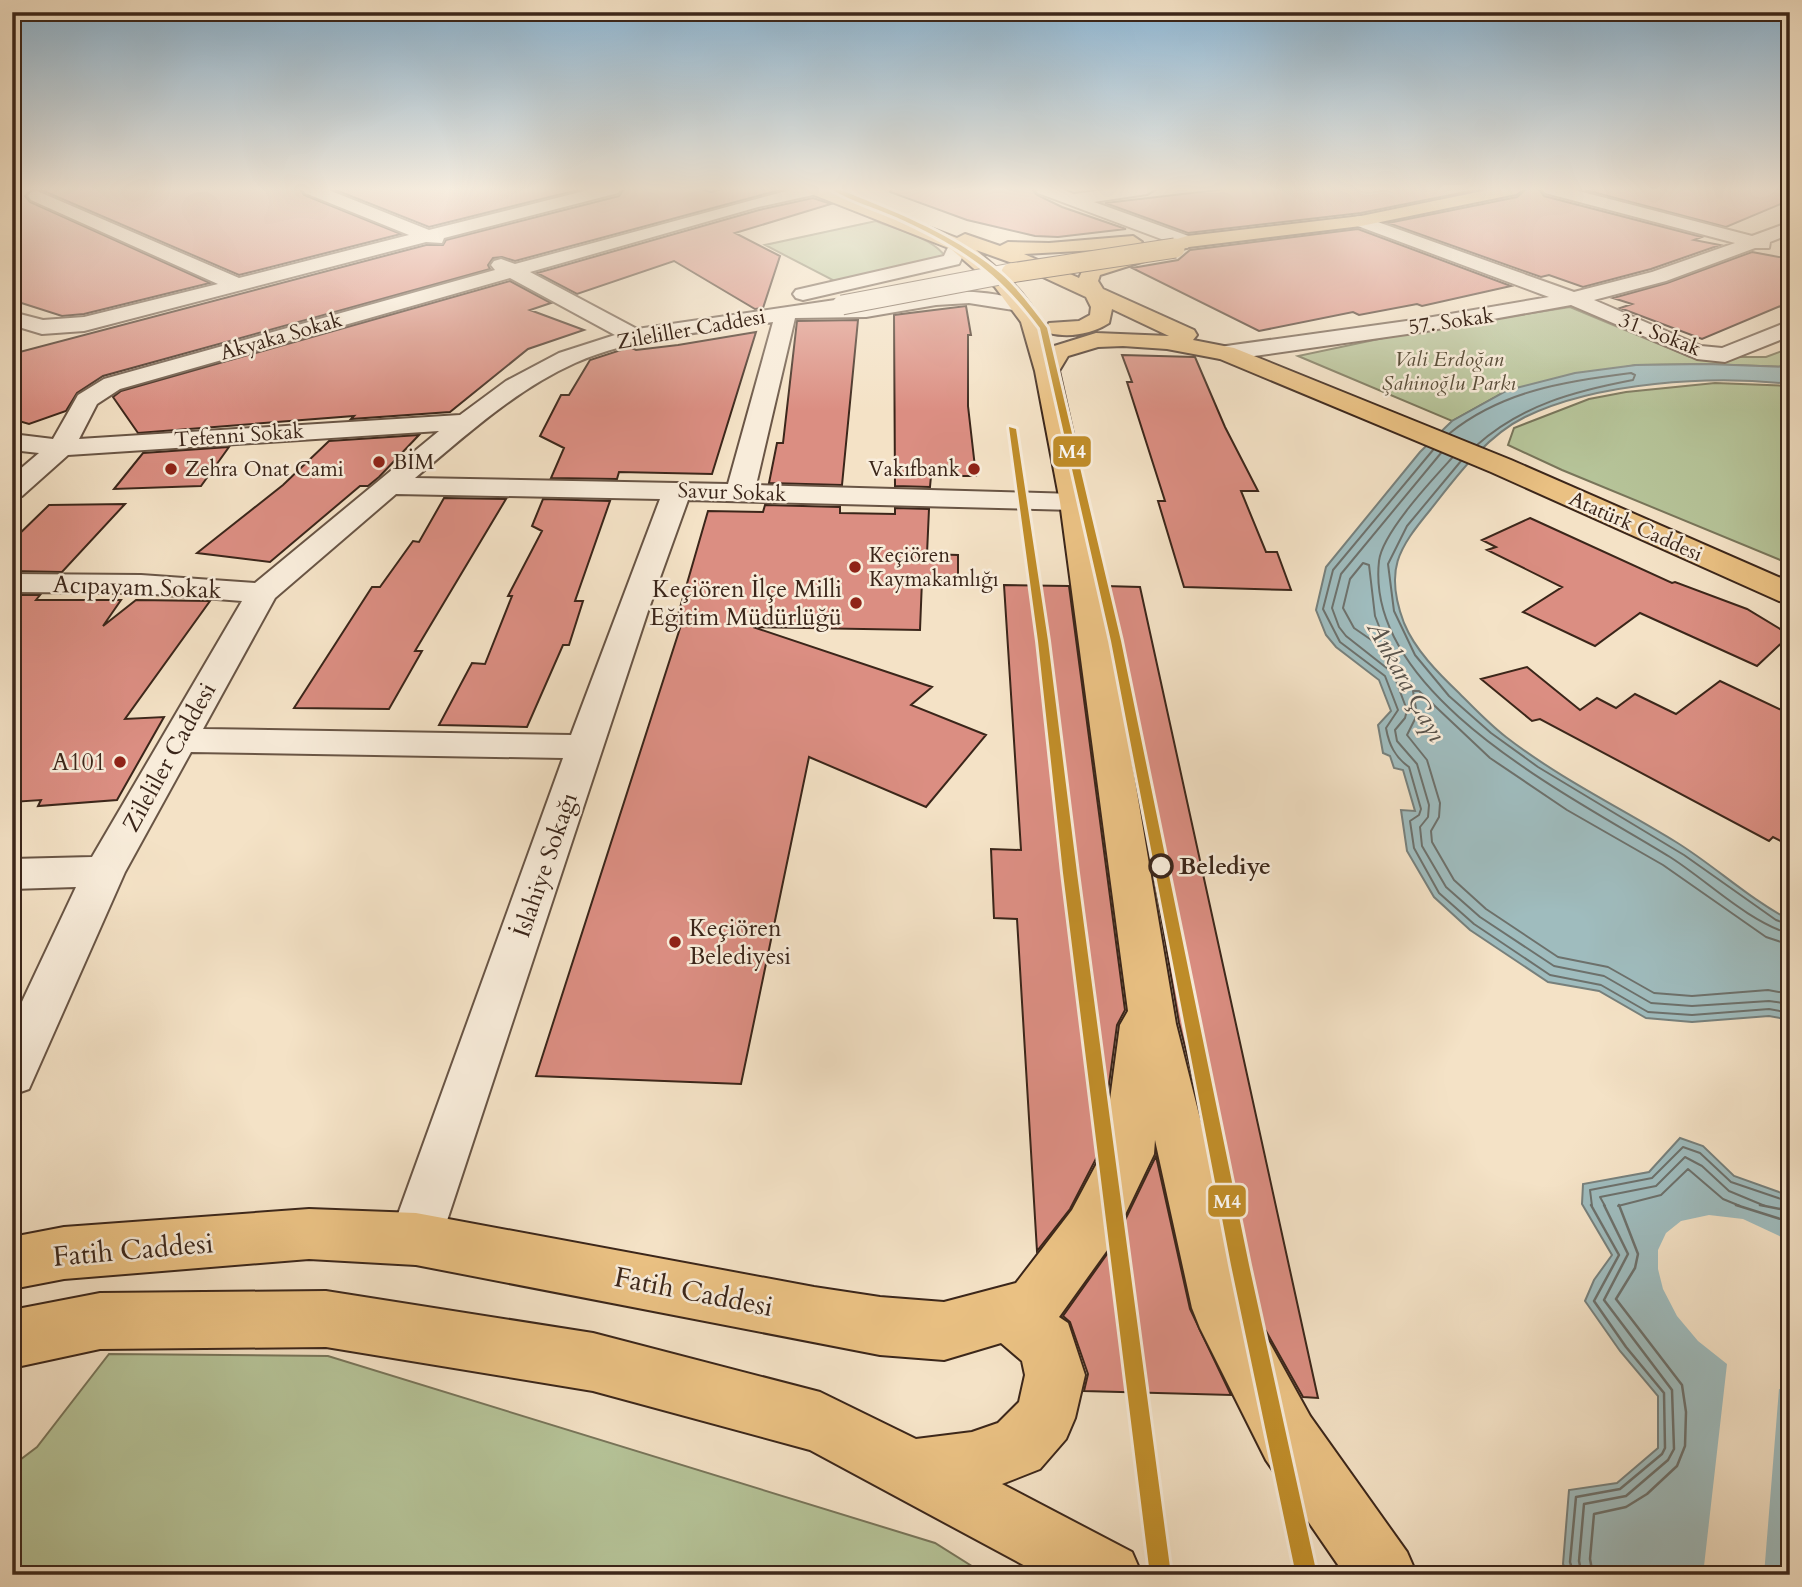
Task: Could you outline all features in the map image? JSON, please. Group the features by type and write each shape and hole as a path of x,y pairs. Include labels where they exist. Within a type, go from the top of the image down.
{"main road":[{"path":"991,263 1006,274 1025,313 1047,371 1074,502 1147,992 1220,1308 1288,1438 1384,1575"},
{"path":"1029,263 1226,353"},
{"path":"1006,274 1068,263"},
{"path":"1025,313 1056,328 1073,329 1092,325 1101,318 1102,307 1088,281 1091,271 1116,263"},
{"path":"1047,371 1060,351 1096,340 1123,338 1167,342 1226,353"},
{"name":"Atatürk Caddesi","path":"1226,353 1483,458 1790,594"},
{"name":"Fatih Caddesi","path":"12,1263 64,1254 309,1234 416,1239 880,1326 944,1331 1033,1306 1091,1228 1128,1154 1147,992"},
{"path":"912,1471 972,1463 1018,1447 1045,1418 1055,1375 1047,1344 1009,1313"},
{"path":"12,1339 100,1321 326,1319 593,1362 820,1422 1109,1575"}],"street":[{"path":"186,263 238,285"},
{"path":"12,318 42,327 84,324 325,263"},
{"path":"496,263 514,270 634,336"},
{"name":"Akyaka Sokak","path":"61,448 87,400 112,384 539,263"},
{"path":"727,321 787,298 939,263"},
{"name":"31. Sokak","path":"1476,263 1572,298 1696,352 1725,355 1790,328"},
{"name":"57. Sokak","path":"1226,353 1497,314 1617,289 1697,263"},
{"path":"786,312 1006,274"},
{"path":"786,312 866,311 936,299 969,297 1025,313"},
{"path":"740,492 786,312"},
{"name":"Zileliller Caddesi","path":"389,486 466,422 515,386 566,358 634,336 786,312"},
{"name":"Tefenni Sokak","path":"12,442 61,448 466,422"},
{"path":"12,490 61,448"},
{"name":"Savur Sokak","path":"389,486 740,492 1074,502"},
{"name":"Zileliler Caddesi","path":"12,1075 104,872 262,593 389,486"},
{"name":"İslahiye Sokağı","path":"416,1239 585,747 677,491"},
{"name":"Acıpayam Sokak","path":"12,583 141,584 262,593"},
{"path":"179,740 585,747"},
{"path":"12,874 104,872"}],"green space":[{"path":"800,263 949,263 950,266 850,289"},
{"name":"Vali Erdoğan Şahinoğlu Parkı","path":"1570,307 1690,357 1766,357 1790,348 1790,367 1636,365 1508,390 1452,421 1298,356 1412,332"},
{"path":"1715,383 1790,386 1790,564 1508,445 1514,428 1589,399 1626,392"},
{"path":"109,1354 328,1356 935,1543 986,1575 12,1575 12,1466 37,1447"}],"water":[{"name":"Ankara Çayı","path":"1636,365 1790,367 1790,384 1725,380 1655,384 1586,396 1525,417 1485,446 1462,470 1410,536 1398,561 1395,588 1404,623 1421,652 1500,732 1568,779 1676,842 1790,920 1790,1020 1769,1016 1692,1022 1646,1018 1599,991 1548,982 1470,930 1434,897 1407,851 1401,810 1415,811 1403,770 1394,768 1390,756 1383,753 1378,725 1391,711 1379,680 1336,647 1326,635 1316,610 1326,567 1420,452 1452,421 1508,390 1575,373"},
{"path":"1680,1138 1703,1146 1734,1176 1790,1196 1790,1575 1568,1575 1563,1564 1569,1490 1617,1483 1658,1448 1658,1396 1620,1351 1585,1301 1594,1280 1612,1255 1582,1204 1583,1184 1649,1172"}],"pier":[{"path":"1709,1215 1743,1219 1790,1241 1790,1390 1779,1389 1764,1575 1703,1575 1727,1364 1698,1341 1677,1316 1663,1289 1658,1269 1658,1250 1666,1233 1681,1221"}],"building":[{"path":"12,263 166,263 210,283 84,314 62,316 12,300"},
{"path":"211,263 286,263 239,275"},
{"path":"357,263 489,263 490,269 103,376 77,393 66,411 29,424 12,419 12,354"},
{"path":"572,263 668,263 577,294 537,273"},
{"path":"677,263 778,263 763,308 755,309"},
{"path":"1160,263 1449,263 1511,286 1422,306 1417,304 1359,315 1353,312 1259,331 1132,268"},
{"path":"1502,263 1668,263 1583,287 1549,275 1541,277"},
{"path":"1722,263 1790,263 1790,302 1702,339 1620,308 1632,304 1613,298 1667,283"},
{"path":"510,281 551,303 530,310 584,330 528,349 450,412 351,419 354,416 138,433 113,397 121,391"},
{"path":"966,306 971,335 968,335 968,406 976,476 931,476 930,487 895,486 894,315"},
{"path":"858,320 842,485 769,483 777,443 783,443 797,321"},
{"path":"756,332 712,474 619,472 617,479 551,478 564,448 540,436 561,395 569,395 590,360 630,347 636,350 678,345"},
{"path":"1122,355 1195,357 1225,427 1258,491 1241,491 1266,552 1277,552 1291,590 1184,587 1158,501 1165,501 1127,382 1132,382"},
{"path":"419,435 379,477 368,486 360,486 270,562 197,553 283,485 329,441"},
{"name":"Zehra Onat Cami","path":"229,447 201,486 114,489 143,453"},
{"path":"444,498 506,499 415,651 422,651 389,709 294,708 372,587 380,587 413,541 419,542"},
{"path":"543,499 610,501 575,601 583,601 569,645 563,645 527,727 439,725 472,663 485,664 512,596 508,596 542,531 532,526"},
{"path":"125,504 62,572 12,571 12,541 49,505"},
{"name":"Keçiören Belediyesi","path":"765,505 840,507 840,513 895,514 895,508 929,509 927,554 958,555 958,581 922,580 920,630 753,627 932,687 911,705 986,735 926,807 809,757 741,1084 536,1076 681,625 675,625 708,511 763,512"},
{"path":"1530,518 1672,583 1747,609 1790,635 1757,666 1640,613 1595,646 1523,612 1562,587 1487,550 1496,547 1482,540"},
{"path":"1004,585 1069,586 1125,1010 1117,1025 1100,1151 1070,1209 1037,1251 1017,919 994,918 991,849 1021,850"},
{"path":"1105,586 1140,587 1318,1398 1303,1397 1248,1299 1179,1023"},
{"path":"12,595 40,595 36,600 121,600 103,626 136,600 210,601 125,719 164,717 117,800 38,806 41,800 12,802"},
{"path":"1527,667 1580,710 1597,698 1616,708 1635,694 1676,714 1720,681 1790,714 1790,846 1773,837 1769,841 1540,719 1532,721 1481,679"},
{"path":"1156,1156 1190,1309 1231,1395 1084,1391 1088,1374 1070,1322 1063,1316 1112,1247"}],"transit line":[{"name":"M4","path":"982,263 1023,300 1043,328 1116,641 1240,1265 1307,1575"},
{"name":"M4","path":"1012,429 1043,641 1070,873 1161,1575"}],"place":[{"name":"BİM","path":"379,462"},
{"name":"Zehra Onat Cami","path":"171,469"},
{"name":"Vakıfbank","path":"974,469"},
{"name":"Keçiören Kaymakamlığı","path":"855,567"},
{"name":"Keçiören İlçe Milli Eğitim Müdürlüğü","path":"856,603"},
{"name":"A101","path":"120,762"},
{"name":"Belediye","path":"1161,866"},
{"name":"Keçiören Belediyesi","path":"675,942"}]}
